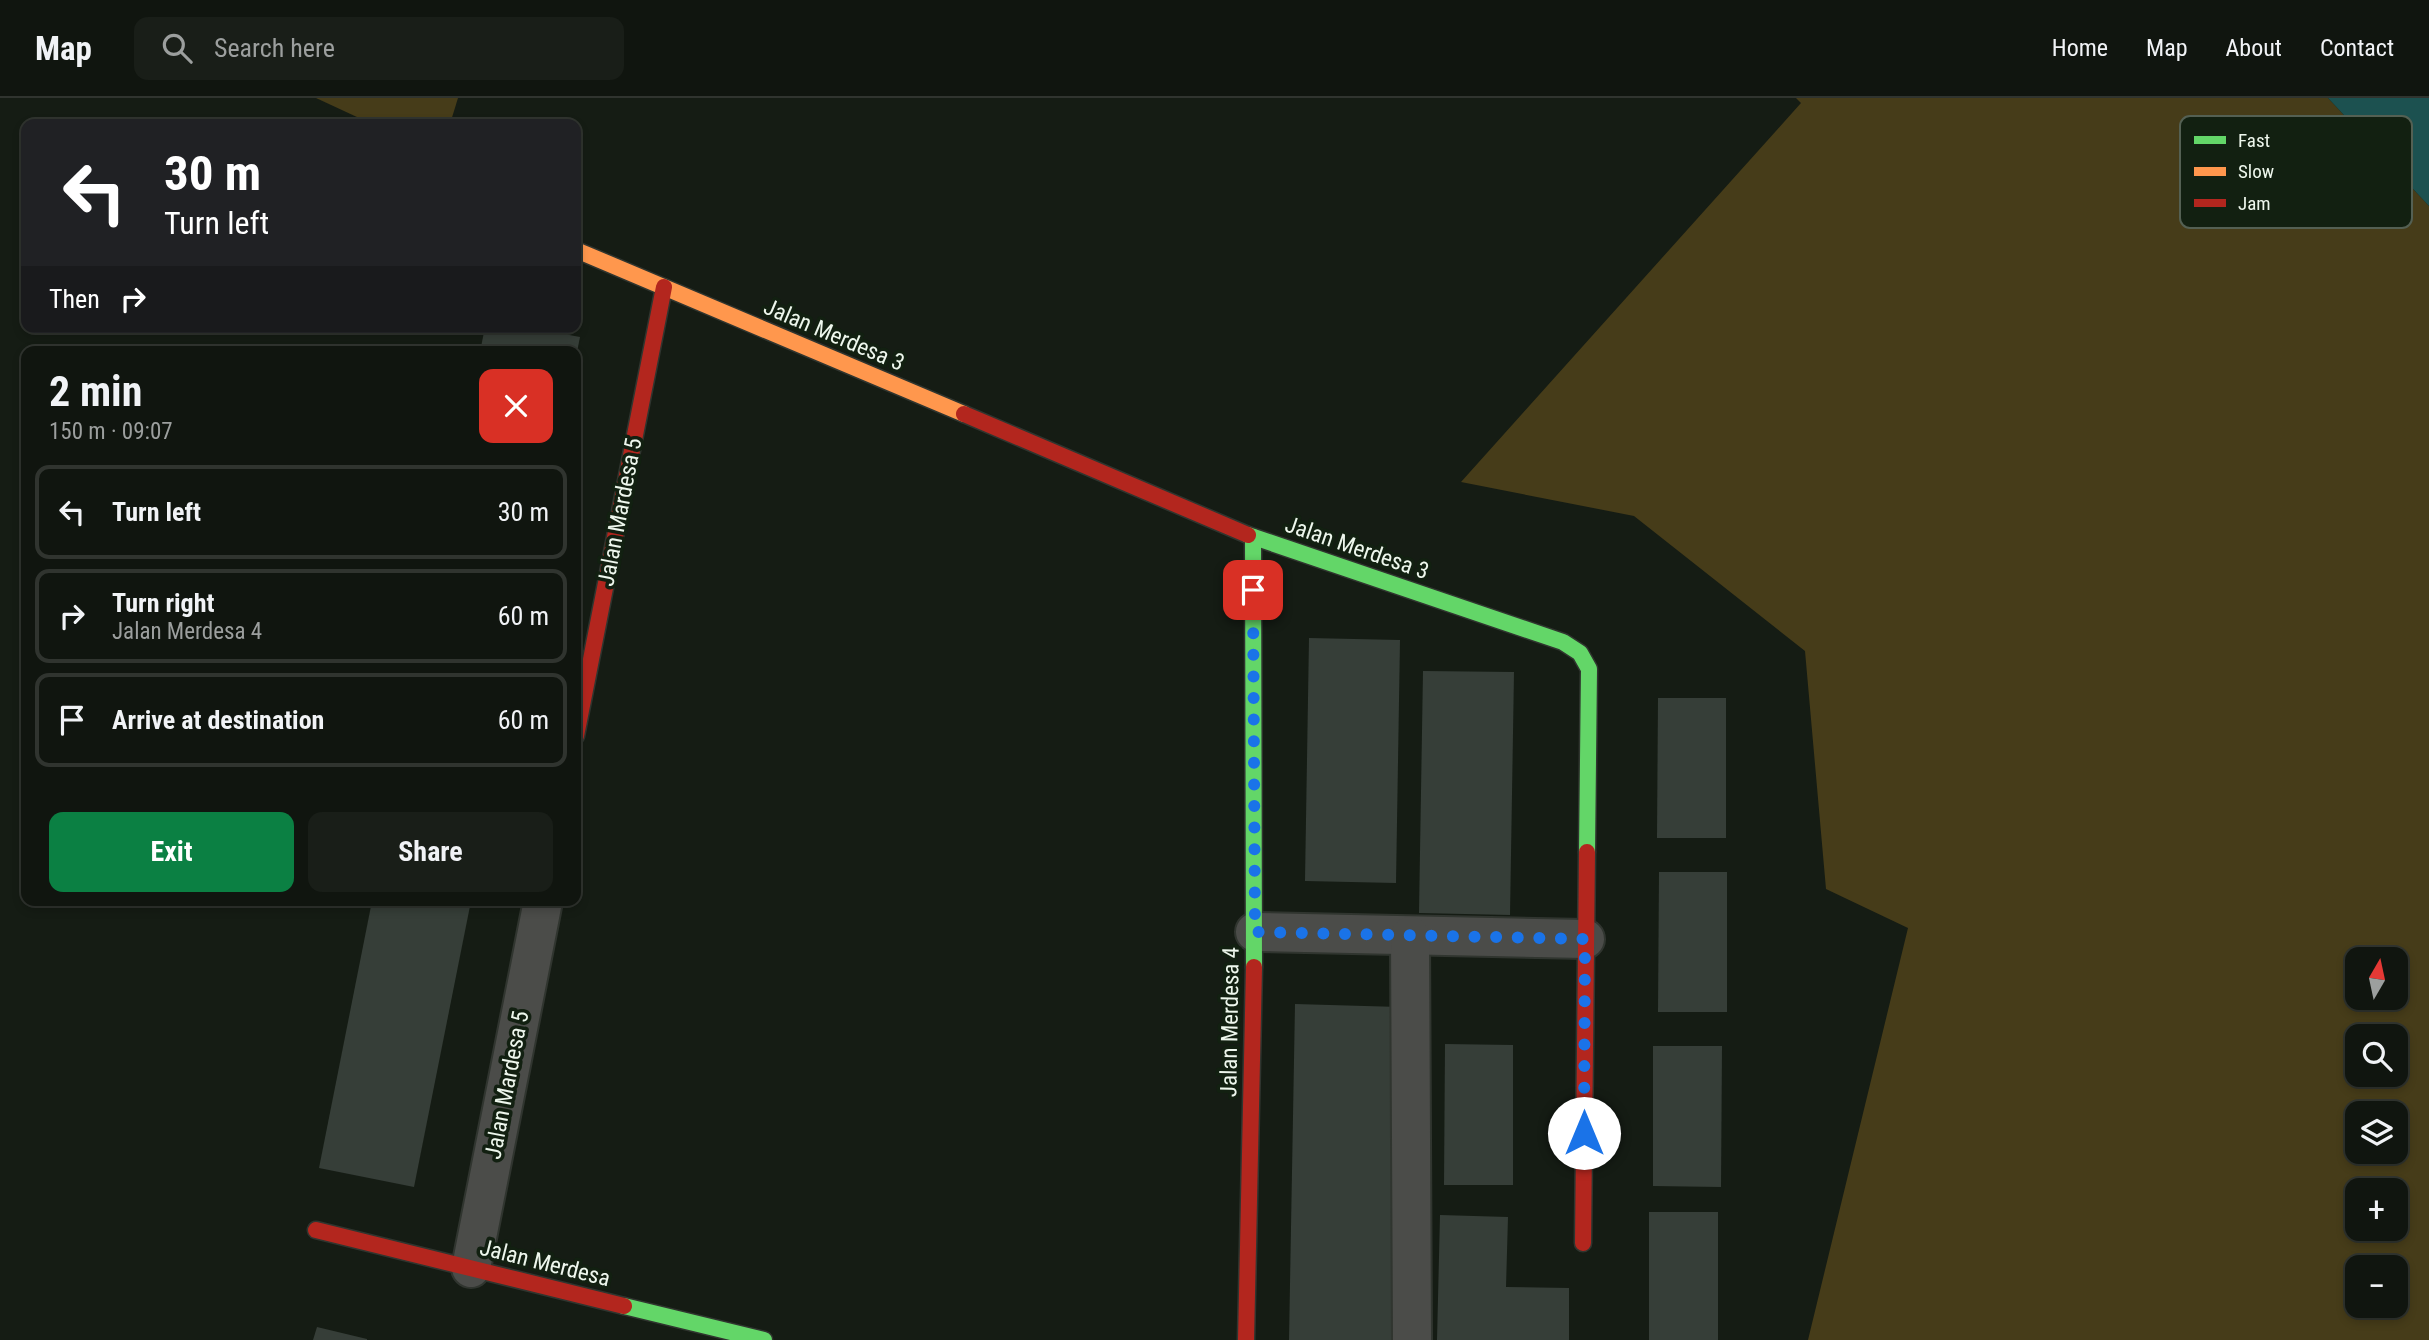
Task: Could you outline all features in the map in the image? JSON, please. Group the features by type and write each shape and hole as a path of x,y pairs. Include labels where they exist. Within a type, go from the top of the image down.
{"street":[{"name":"Jalan Merdesa 3","path":"581,252 1253,537 1563,642 1580,653 1589,669 1583,1243"},
{"name":"Jalan Mardesa 5","path":"581,710 664,287"},
{"name":"Jalan Merdesa 4","path":"1246,1340 1255,932 1253,537"},
{"name":"Jalan Mardesa 5","path":"471,1268 542,906"},
{"path":"1255,932 1585,939"},
{"path":"1410,936 1412,1340"},
{"name":"Jalan Merdesa","path":"316,1230 764,1340"}],"shaded area":[{"path":"316,98 458,98 452,119 361,119"},
{"path":"1796,98 2328,98 2345,116 2180,116 2180,228 2412,228 2412,188 2429,206 2429,1340 1808,1340 1908,928 1826,889 1805,651 1634,516 1461,482 1801,103"}],"water":[{"path":"2328,98 2429,98 2429,206 2412,188 2412,116 2345,116"}],"building":[{"path":"484,333 559,333 580,337 578,346 481,346"},
{"path":"1309,638 1400,640 1396,883 1305,881"},
{"path":"1423,671 1514,672 1510,915 1419,913"},
{"path":"1658,698 1726,698 1726,838 1657,838"},
{"path":"1659,872 1727,872 1727,1012 1658,1012"},
{"path":"371,906 470,906 414,1187 319,1168"},
{"path":"1295,1004 1400,1007 1394,1340 1289,1340"},
{"path":"1445,1044 1513,1045 1513,1185 1444,1185"},
{"path":"1653,1046 1722,1046 1721,1187 1653,1186"},
{"path":"1649,1212 1718,1212 1718,1340 1649,1340"},
{"path":"1440,1215 1508,1217 1506,1287 1569,1288 1569,1340 1437,1340"},
{"path":"317,1327 367,1339 367,1340 313,1340"}],"traffic: fast":[{"path":"1248,535 1563,642 1580,653 1589,669 1587,852"},
{"path":"1253,537 1254,967"},
{"path":"624,1306 764,1340"}],"traffic: slow":[{"path":"581,252 964,414"}],"traffic: jam":[{"path":"581,710 664,287"},
{"path":"964,414 1248,535"},
{"path":"1583,1243 1587,852"},
{"path":"1246,1340 1254,967"},
{"path":"316,1230 624,1306"}],"route":[{"path":"1253,590 1255,932 1585,939 1584,1133"}]}
